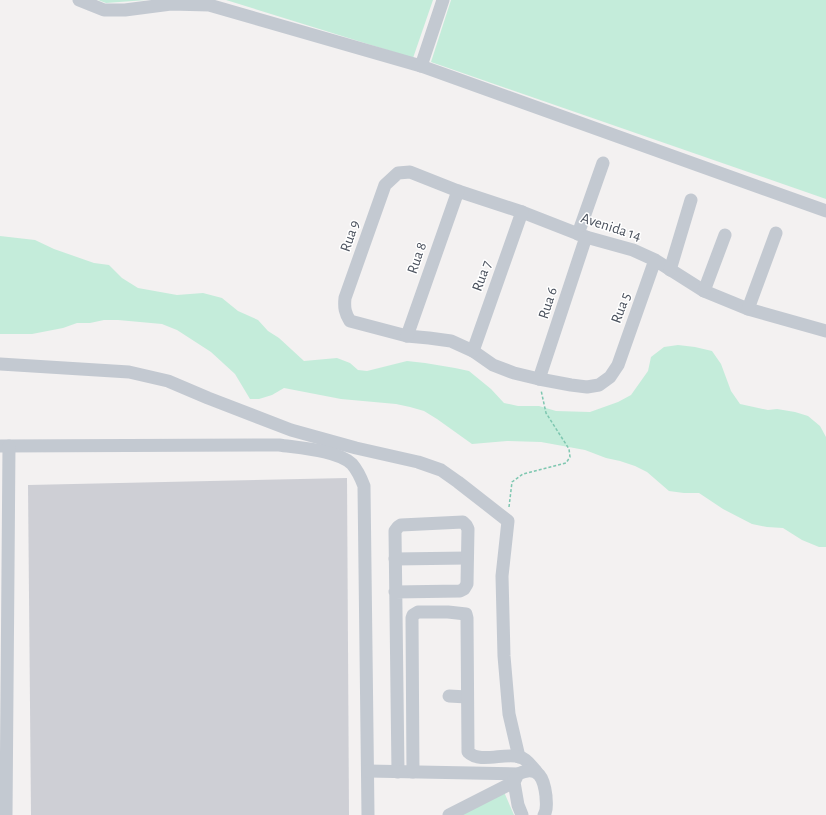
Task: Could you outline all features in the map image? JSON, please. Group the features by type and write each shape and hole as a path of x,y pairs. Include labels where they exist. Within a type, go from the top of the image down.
{"street":[{"path":"79,0 104,10 125,10 171,4 209,5 422,66 826,211"},
{"path":"422,66 443,0"},
{"name":"Rua 6","path":"539,379 603,163"},
{"name":"Avenida 14","path":"385,185 398,173 410,172 458,191 522,212 582,235 633,250 655,260 704,291 748,309 826,331"},
{"name":"Rua 9","path":"345,298 385,185"},
{"name":"Rua 8","path":"407,336 458,191"},
{"path":"670,270 691,200"},
{"name":"Rua 7","path":"472,351 522,212"},
{"path":"748,309 776,233"},
{"path":"704,291 725,235"},
{"name":"Rua 5","path":"345,298 344,309 350,321 407,336 451,342 472,351 493,365 514,373 587,387 599,385 610,377 618,365 655,260"},
{"path":"0,364 129,372 168,381 291,430 356,448 418,462 441,470 458,482 508,521 502,576 504,656 510,714 519,757"},
{"path":"6,815 3,775 4,446 279,445 316,450 335,455 351,463 359,474 364,486 368,815"},
{"path":"395,592 460,591 464,589 467,584 468,558 468,529 466,524 463,522 401,525 395,531 395,592 398,772"},
{"path":"395,558 468,558"},
{"path":"413,772 412,618 415,613 418,612 465,613 468,618 468,752 476,757 519,757 529,762 542,777 544,782 547,809 544,815"},
{"path":"449,696 467,697"},
{"path":"492,757 492,774"},
{"path":"368,771 492,774 516,778"},
{"path":"449,815 516,778 530,771 536,771"},
{"path":"516,778 518,805 522,815"}],"path":[{"path":"508,521 512,482 523,474 566,463 570,456 570,449 546,413 542,402 539,379"}],"green space":[{"path":"98,0 146,0 106,3"},
{"path":"226,0 433,0 413,58"},
{"path":"451,0 826,0 826,199 431,62"},
{"path":"0,236 35,240 54,249 94,263 109,265 122,278 138,288 177,295 203,293 222,298 238,311 258,320 268,331 279,338 304,361 337,358 350,363 358,370 367,371 407,361 455,368 469,371 491,389 504,403 518,406 539,406 556,411 590,412 618,402 631,395 648,371 651,357 664,347 678,345 712,351 721,364 731,391 740,404 768,410 777,409 795,412 808,416 820,426 826,437 826,547 819,547 802,540 783,528 752,524 723,509 699,493 669,491 647,472 635,466 606,458 585,450 541,442 507,441 472,444 424,411 396,404 341,399 284,388 272,395 259,399 250,399 235,374 211,352 177,330 162,324 104,320 90,323 77,323 63,328 32,334 0,334"},
{"path":"504,792 514,815 456,815"}],"building":[{"path":"347,478 349,815 31,815 28,485"}]}
